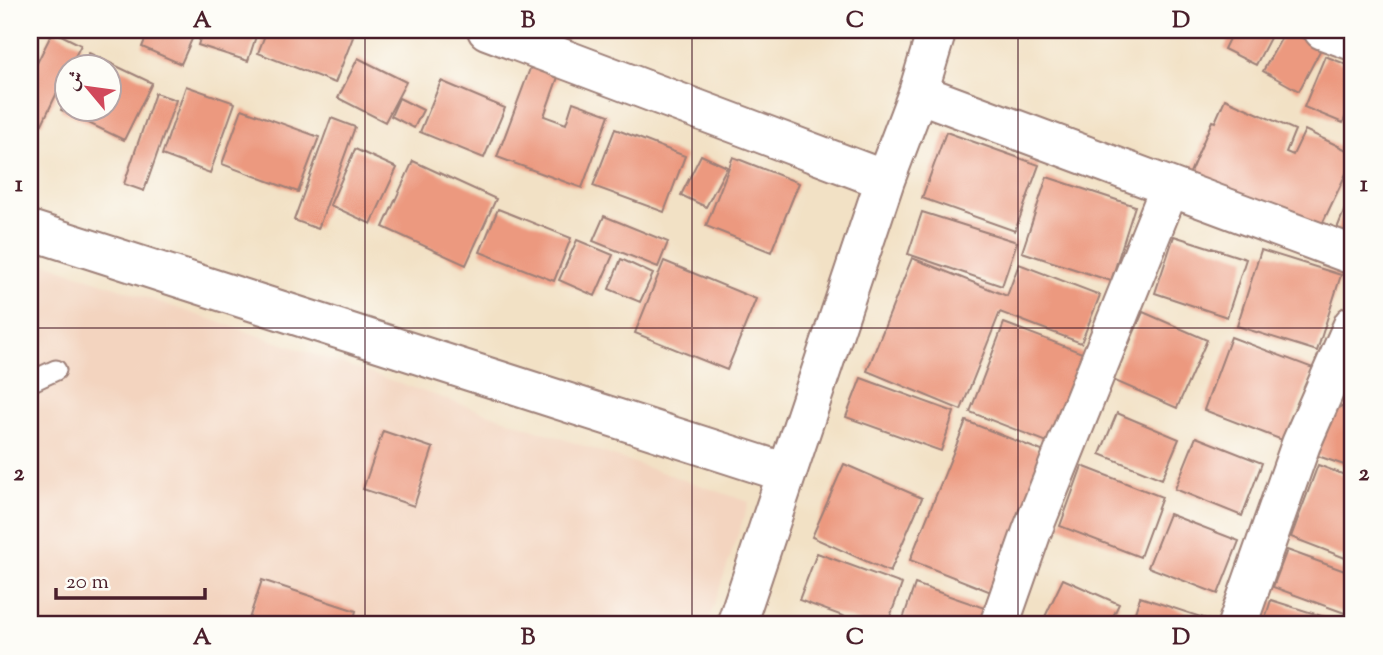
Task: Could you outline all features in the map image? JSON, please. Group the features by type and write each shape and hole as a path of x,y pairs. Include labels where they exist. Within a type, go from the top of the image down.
{"street":[{"path":"487,30 885,180"},
{"path":"736,625 885,180 918,93 937,30"},
{"path":"1323,30 1353,41"},
{"path":"918,93 1353,255"},
{"path":"999,625 1032,530 1170,187"},
{"path":"30,230 787,473"},
{"path":"1237,625 1301,444 1353,325"}],"lane":[{"path":"30,382 56,370"}],"shaded area":[{"path":"30,258 749,502 707,625 30,625"}],"building":[{"path":"149,30 196,30 181,64 142,47"},
{"path":"203,30 258,30 248,61 198,45"},
{"path":"267,30 334,30 353,37 335,83 258,53"},
{"path":"1233,30 1274,30 1256,65 1224,49"},
{"path":"1286,30 1322,47 1299,91 1263,71"},
{"path":"53,31 81,45 77,52 52,52 52,103 42,124 30,118 30,77"},
{"path":"1325,56 1353,67 1353,99 1343,123 1304,107"},
{"path":"358,58 406,82 385,122 338,98"},
{"path":"531,66 558,77 544,116 566,124 573,102 609,115 582,188 497,157"},
{"path":"122,69 152,83 124,140 86,122 122,122"},
{"path":"441,81 505,108 484,158 420,132"},
{"path":"186,86 235,103 210,173 162,155"},
{"path":"155,93 176,100 144,191 124,184"},
{"path":"399,98 423,110 414,128 391,116"},
{"path":"1225,99 1295,130 1286,152 1293,155 1305,130 1353,153 1353,159 1316,237 1186,182 1212,121 1215,122"},
{"path":"242,109 319,137 298,192 222,164"},
{"path":"331,118 355,127 318,229 294,220"},
{"path":"615,129 685,156 664,212 593,186"},
{"path":"946,132 1039,165 1015,231 922,198"},
{"path":"355,149 397,168 371,224 330,205"},
{"path":"701,155 727,167 706,207 681,195"},
{"path":"733,157 799,183 771,252 706,226"},
{"path":"413,161 496,199 466,265 383,227"},
{"path":"1047,177 1135,206 1111,281 1022,252"},
{"path":"1353,189 1353,238 1336,231"},
{"path":"498,209 571,238 554,281 480,252"},
{"path":"922,212 1017,242 1002,286 908,254"},
{"path":"604,216 668,242 658,267 593,241"},
{"path":"1174,236 1246,259 1227,317 1155,293"},
{"path":"577,240 613,255 595,296 559,280"},
{"path":"1261,250 1341,275 1317,351 1237,326"},
{"path":"912,258 1007,296 1019,264 1100,295 1081,343 1000,312 961,410 867,371"},
{"path":"621,259 653,274 640,302 609,289"},
{"path":"664,261 756,299 727,370 635,333"},
{"path":"1143,312 1207,340 1177,408 1113,380"},
{"path":"1004,323 1090,356 1055,445 970,412"},
{"path":"1231,337 1313,368 1285,441 1204,410"},
{"path":"861,378 954,412 941,451 846,417"},
{"path":"1332,404 1353,411 1353,468 1315,455"},
{"path":"1117,413 1179,439 1162,479 1100,454"},
{"path":"966,421 1052,455 996,594 910,560"},
{"path":"383,431 433,448 414,506 363,489"},
{"path":"1196,437 1262,463 1242,516 1175,489"},
{"path":"844,464 922,498 890,572 812,537"},
{"path":"1318,465 1353,478 1353,561 1291,537"},
{"path":"1082,466 1162,497 1140,557 1060,526"},
{"path":"1169,514 1239,541 1218,594 1148,567"},
{"path":"1287,550 1353,574 1353,616 1273,587"},
{"path":"817,553 902,584 887,625 867,625 799,600"},
{"path":"1063,579 1119,604 1109,625 1041,625"},
{"path":"262,580 356,611 352,625 247,625"},
{"path":"915,584 996,612 991,625 901,625"},
{"path":"1140,597 1210,620 1208,625 1131,625"},
{"path":"1271,600 1344,623 1263,625"}]}
